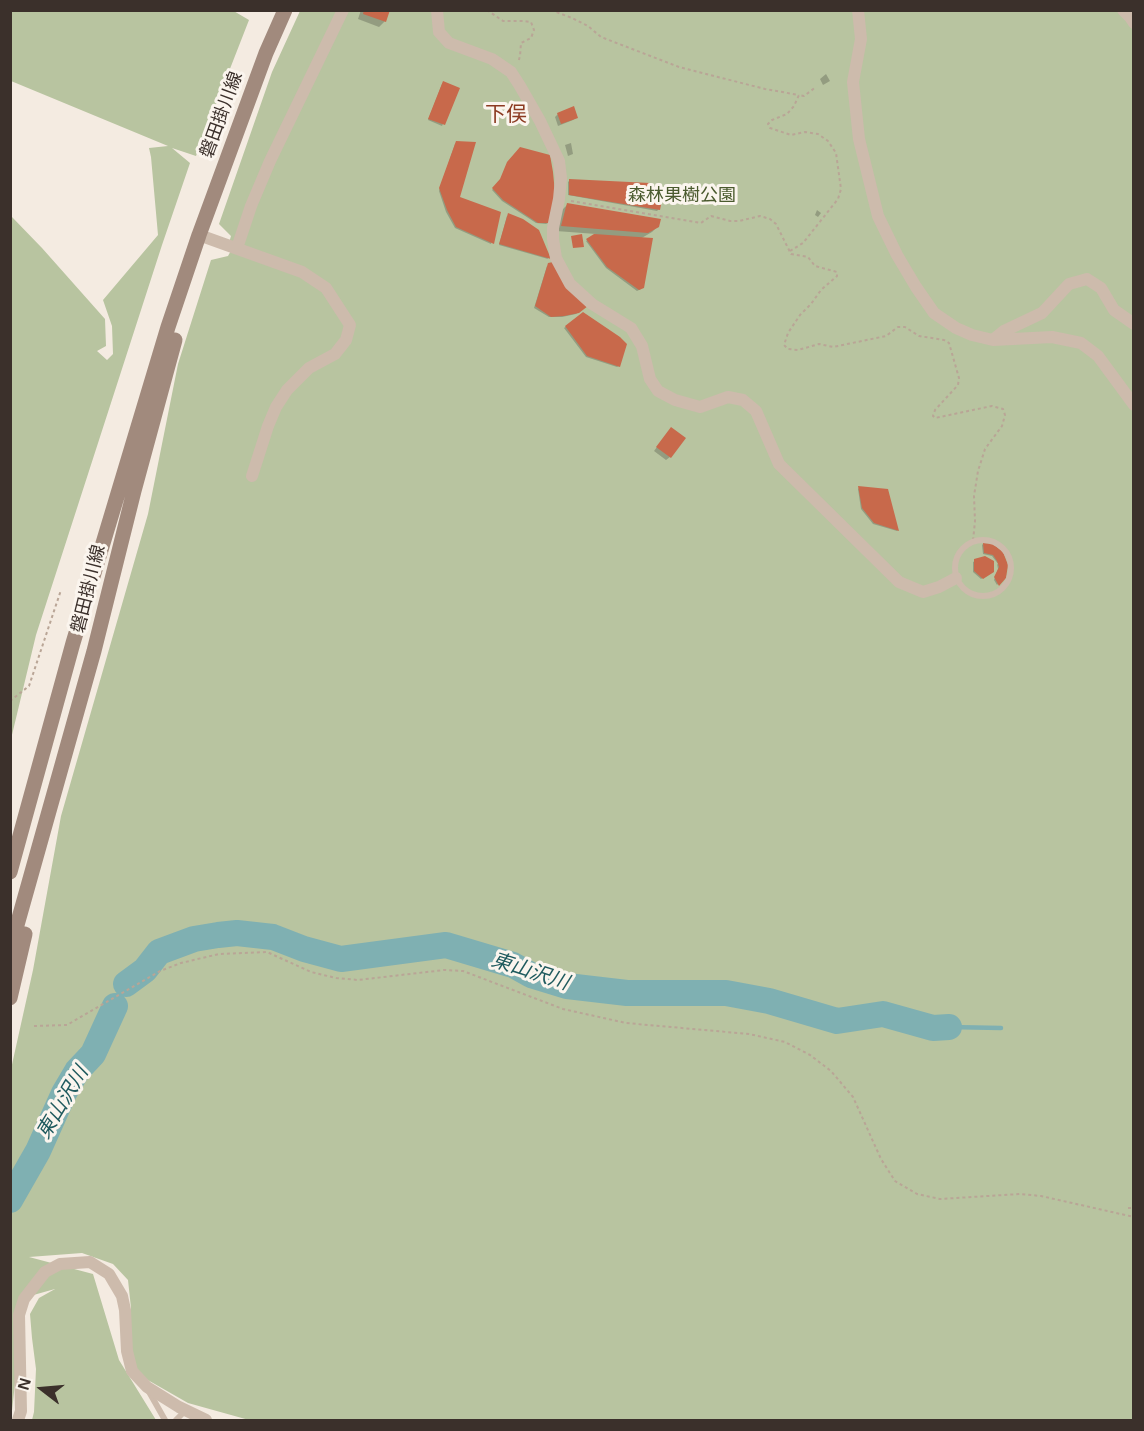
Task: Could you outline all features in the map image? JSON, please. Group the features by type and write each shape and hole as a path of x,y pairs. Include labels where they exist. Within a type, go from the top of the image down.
{"main road":[{"name":"磐田掛川線","path":"10,872 73,643 168,327 266,53 285,10"},
{"name":"磐田掛川線","path":"10,950 94,651 134,491 178,330 199,235"},
{"path":"10,837 43,721 73,643"},
{"path":"10,998 47,817"}],"street":[{"path":"237,248 251,206 270,161 343,10"},
{"path":"437,10 439,32 449,43 492,59 511,72 520,86 559,161 561,178 553,228 556,258 570,284 592,304 631,328 642,346 650,379 658,391 675,400 700,407 728,398 743,400 756,411 779,464 899,582 923,592 956,578"},
{"path":"858,10 861,39 853,82 859,139 878,216 897,255 934,313 956,328 993,340 1052,337 1081,343 1098,356 1134,405"},
{"path":"1123,10 1134,24"},
{"path":"199,235 302,272 326,288 350,325 346,340 335,354 309,368 287,390 268,426 252,476"},
{"path":"993,340 1004,331 1042,313 1069,284 1087,279 1101,288 1114,310 1134,324"},
{"path":"18,1420 21,1411 19,1315 24,1299 45,1272 60,1264 90,1262 109,1274 122,1296 127,1351 132,1371 147,1387 206,1420"}],"lane":[{"path":"984,539 995,542 1010,558 1009,580 1002,590 993,595 981,597 970,594 962,588 956,578 954,567 957,556 963,547 973,541 984,539"},
{"path":"147,1387 165,1420"},
{"path":"176,1420 186,1410"}],"path":[{"path":"487,10 503,21 531,22 534,30 531,38 521,43 518,64 511,72"},
{"path":"550,10 588,26 601,37 679,67 765,89 804,96 816,87"},
{"path":"790,251 803,243 833,207 841,189 836,153 828,141 818,134 806,132 791,135 770,128 768,124 771,120 787,114 794,106 798,95"},
{"path":"559,199 701,223 711,216 730,221 760,216 770,219 776,224 791,254 808,257 815,266 837,272 837,276 821,290 788,333 784,345 788,349 798,350 819,344 833,347 886,336 898,327 905,327 919,336 949,342 958,385 935,410 934,418 992,406 1003,410 1005,415 1002,426 985,448 978,471 974,495 973,541"},
{"path":"10,701 29,686 61,590"},
{"path":"34,1026 67,1025 160,971 181,963 219,954 267,952 311,972 358,980 444,970 463,971 563,1009 626,1023 749,1034 785,1042 810,1055 831,1071 853,1097 880,1159 894,1181 916,1194 940,1199 1020,1194 1041,1196 1134,1217"},
{"path":"1128,1208 1134,1208"}],"green space":[{"path":"11,10 232,10 249,20 196,156 172,148 190,163 36,635 11,739 11,216 105,319 106,346 97,351 107,360 113,354 112,326 103,300 158,235 149,148 168,146 11,81"},
{"name":"森林果樹公園","path":"300,11 1133,11 1133,1420 249,1420 188,1403 139,1375 130,1349 131,1308 128,1280 113,1264 82,1253 29,1257 93,1274 119,1360 156,1420 32,1420 36,1369 30,1314 39,1298 55,1289 19,1299 16,1374 11,1420 11,1200 52,1130 11,1198 11,1069 33,970 61,816 148,514 178,364 211,260 228,256 233,247 228,246 231,236 219,224 272,72"}],"building":[{"path":"364,10 390,10 386,22 363,14"},
{"path":"443,81 460,88 445,125 428,119"},
{"path":"574,106 578,118 561,124 557,113"},
{"path":"456,141 476,142 460,197 501,212 494,244 456,227 447,210 439,188"},
{"path":"520,147 550,155 555,193 549,223 538,223 503,200 492,188 500,179 507,162"},
{"path":"569,179 650,183 662,200 660,210 569,195"},
{"path":"567,203 661,219 659,227 648,233 561,226"},
{"path":"508,213 523,219 539,230 551,259 499,244"},
{"path":"582,234 584,247 573,248 571,236"},
{"path":"594,234 653,238 644,288 639,290 607,267 586,239"},
{"path":"553,262 588,306 579,313 551,317 535,306 548,263"},
{"path":"583,312 627,344 620,367 587,356 565,326"},
{"path":"671,427 686,438 671,458 656,447"},
{"path":"858,486 888,489 899,531 874,523 862,508"},
{"path":"983,543 993,544 1003,552 1008,565 1006,578 999,586 994,577 999,567 997,561 993,555 984,553"},
{"path":"985,556 994,561 994,572 983,579 974,571 974,559"}],"waterway":[{"name":"東山沢川","path":"126,984 145,970 159,952 194,939 237,933 273,937 304,949 341,959 446,945 513,965 531,975 567,986 627,993 726,993 769,1001 837,1021 883,1014 933,1028 949,1027"},
{"name":"東山沢川","path":"10,1200 38,1151 64,1093 77,1071 93,1054 115,1006"},
{"path":"949,1027 1001,1028"}],"district":[{"name":"下俣","path":"506,115"}]}
